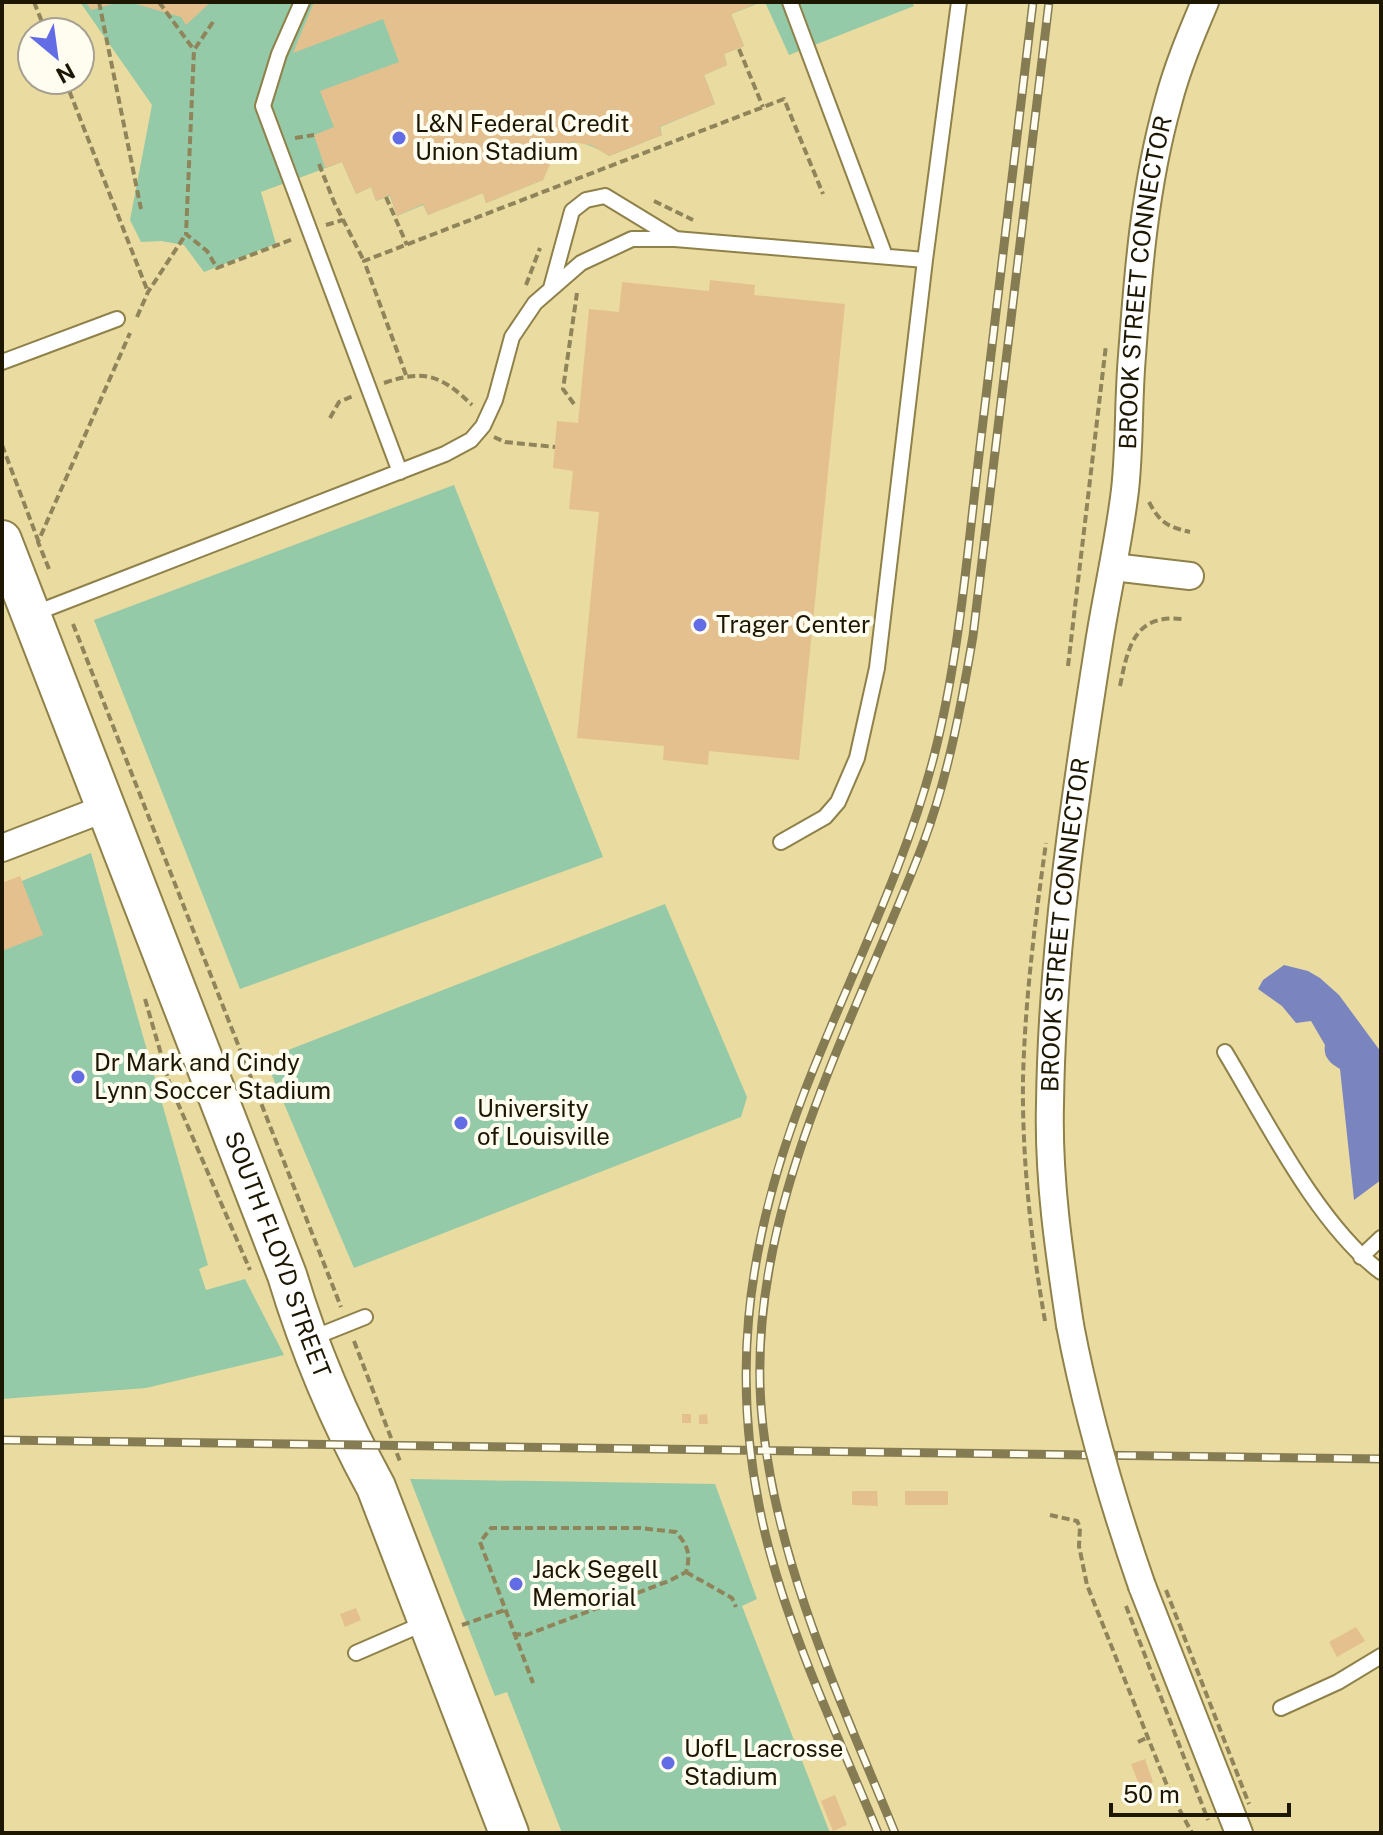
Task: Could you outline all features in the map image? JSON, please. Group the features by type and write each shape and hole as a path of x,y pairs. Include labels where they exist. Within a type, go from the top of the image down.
{"street":[{"name":"BROOK STREET CONNECTOR","path":"1205,2 1168,101 1142,235 1132,357 1130,435 1055,975 1049,1107 1054,1203 1070,1325 1084,1396 1121,1526 1241,1820"},
{"name":"SOUTH FLOYD STREET","path":"20,541 25,588 106,808 352,1444 444,1624 509,1833"},
{"path":"1113,567 1190,576"},
{"path":"2,848 106,808"}],"lane":[{"path":"302,2 279,54 263,106 400,472"},
{"path":"790,2 885,256"},
{"path":"781,842 825,817 838,802 857,758 877,668 959,2"},
{"path":"551,288 572,211 586,200 605,196 675,239"},
{"path":"25,588 400,472 471,440 483,426 495,400 512,337 535,303 581,263 632,239 675,239 925,260"},
{"path":"2,362 117,319"},
{"path":"1225,1052 1311,1193 1361,1257 1381,1272"},
{"path":"1361,1257 1381,1238"},
{"path":"310,1339 365,1317"},
{"path":"356,1653 444,1624"},
{"path":"1281,1708 1338,1682 1381,1656"}],"path":[{"path":"99,2 141,209"},
{"path":"159,2 194,50"},
{"path":"20,541 148,292 186,234 194,50 213,22"},
{"path":"739,49 763,107"},
{"path":"71,96 148,292"},
{"path":"293,139 314,135"},
{"path":"319,164 364,261"},
{"path":"596,172 609,178"},
{"path":"386,197 407,245"},
{"path":"648,198 701,222"},
{"path":"186,234 207,251 217,268 299,237"},
{"path":"574,404 563,389 581,263"},
{"path":"1067,678 1107,332"},
{"path":"330,418 339,402 355,395"},
{"path":"2,445 20,541 25,588"},
{"path":"1118,694 1127,655 1140,630 1162,619 1182,619"},
{"path":"73,624 393,1445"},
{"path":"1050,1515 1077,1521 1080,1527 1079,1546 1087,1585 1168,1788 1192,1833"},
{"path":"513,1634 526,1635 669,1581 686,1572 690,1558 687,1545 676,1532 640,1528 491,1528 480,1542 513,1634 533,1683"},
{"path":"686,1572 732,1598 736,1607"},
{"path":"1165,1588 1241,1820"},
{"path":"444,1624 505,1610"},
{"path":"1138,1742 1148,1737"}],"green space":[{"name":"L&N Federal Credit Union Stadium","path":"80,2 762,2 731,14 744,46 724,54 727,65 704,75 715,104 660,127 662,135 609,156 585,144 567,144 554,156 543,180 486,203 483,193 428,215 423,205 397,216 390,196 376,201 371,187 356,194 342,162 261,192 276,244 204,272 184,245 141,242 130,220 152,105 96,25 96,16 90,16"},
{"path":"765,2 912,2 914,6 789,55"},
{"path":"454,485 603,857 240,989 94,620"},
{"name":"Dr Mark and Cindy Lynn Soccer Stadium","path":"91,853 208,1265 199,1269 206,1290 245,1279 284,1355 146,1388 2,1399 2,889"},
{"path":"665,904 747,1097 741,1117 354,1268 265,1059"},
{"path":"410,1479 715,1484 757,1599 742,1606 830,1833 562,1833 507,1692 495,1696"}],"water":[{"path":"1284,965 1308,971 1339,995 1381,1052 1381,1180 1354,1200 1340,1069 1328,1059 1325,1045 1311,1021 1296,1023 1282,1006 1258,989 1263,980"}],"building":[{"path":"86,2 116,2 116,3 91,10"},
{"path":"129,2 211,2 186,25 181,17"},
{"path":"314,2 760,2 731,14 744,46 724,54 727,65 704,75 715,104 659,127 662,135 609,156 591,145 572,142 556,151 543,180 486,203 483,193 428,215 423,204 397,216 390,195 376,201 371,187 356,194 342,162 325,168 314,135 334,127 320,91 399,62 383,19 293,53"},
{"name":"Trager Center","path":"710,280 755,285 754,295 845,304 799,760 709,751 708,765 663,760 664,746 577,738 599,512 569,509 573,471 553,468 557,421 578,423 589,309 619,312 622,282 709,291"},
{"path":"20,876 43,935 2,951 2,883"},
{"path":"682,1414 691,1414 691,1423 682,1423"},
{"path":"707,1414 708,1424 699,1424 699,1415"},
{"path":"852,1491 877,1491 878,1506 852,1505"},
{"path":"905,1491 948,1491 948,1505 905,1505"},
{"path":"356,1608 361,1620 345,1627 340,1614"},
{"path":"1356,1627 1365,1641 1337,1657 1329,1642"},
{"path":"1145,1759 1153,1782 1140,1787 1131,1764"},
{"path":"835,1795 847,1825 833,1831 821,1801"}],"railway":[{"path":"878,1833 805,1657 769,1549 748,1431 746,1375 749,1318 756,1263 784,1150 804,1093 907,842 943,719 961,607 1033,2"},
{"path":"895,1833 815,1634 783,1532 763,1427 760,1351 768,1275 784,1201 807,1128 923,844 947,767 973,636 1049,2"},
{"path":"2,1440 1381,1459"}],"place":[{"name":"L&N Federal Credit Union Stadium","path":"399,138"},
{"name":"Trager Center","path":"700,625"},
{"name":"Dr Mark and Cindy Lynn Soccer Stadium","path":"78,1077"},
{"name":"University of Louisville","path":"461,1123"},
{"name":"Jack Segell Memorial","path":"516,1584"},
{"name":"UofL Lacrosse Stadium","path":"668,1763"}]}
